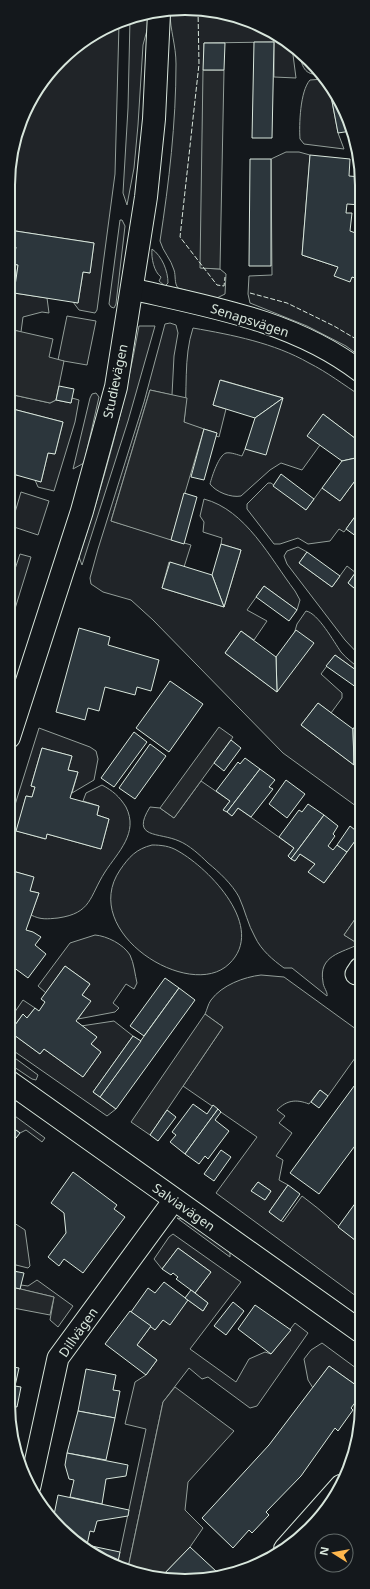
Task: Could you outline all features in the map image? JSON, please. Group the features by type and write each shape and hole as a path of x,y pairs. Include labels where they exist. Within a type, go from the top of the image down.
{"street":[{"name":"Studievägen","path":"15,718 82,511 114,395 143,220 154,119 159,17"},
{"name":"Senapsvägen","path":"132,288 236,313 258,320 297,335 328,350 355,369"},
{"name":"Salviavägen","path":"15,1086 355,1327"},
{"name":"Dillvägen","path":"32,1477 58,1358 174,1200"}],"shaded area":[{"path":"170,15 196,15 218,18 250,28 270,38 293,54 296,78 274,77 274,42 204,43 201,268 220,269 226,274 225,294 215,299 178,288 173,266 160,241 169,175 175,108 176,57"},
{"path":"150,19 143,45 134,168 127,205 123,193 128,108 130,24"},
{"path":"119,29 115,174 97,310 95,313 79,310 73,302 78,303 83,272 90,273 94,243 15,231 16,163 28,120 38,100 50,82 73,57 82,50 100,38"},
{"path":"301,61 314,74 307,72"},
{"path":"203,70 224,70 220,269 200,268"},
{"path":"318,79 332,99 338,133 344,149 304,144 300,139 302,100 310,80"},
{"path":"286,152 299,152 310,155 302,255 338,267 335,276 355,278 355,353 346,346 307,326 250,303 248,294 249,276 272,275 271,159"},
{"path":"120,220 122,220 125,226 116,304 114,308 109,304"},
{"path":"152,249 159,256 166,269 168,283 165,286 159,281 161,277 156,272"},
{"path":"15,264 18,265 15,286"},
{"path":"15,293 47,298 49,313 42,312 23,317 21,332 15,330"},
{"path":"67,316 96,321 87,365 58,360"},
{"path":"170,323 176,325 178,333 174,356 172,395 150,390 111,521 191,545 184,567 169,562 162,588 224,607 241,550 221,544 222,538 203,532 204,522 200,516 204,499 219,505 232,513 245,524 266,550 300,600 297,610 264,586 247,610 267,621 254,640 241,631 225,653 277,692 297,624 306,611 311,613 321,622 341,652 355,665 355,669 335,655 321,674 342,693 342,698 331,713 318,703 301,725 354,765 355,764 355,805 283,753 153,620 131,600 103,592 91,584 90,578 98,549 144,402 165,324"},
{"path":"139,326 155,326 128,421 82,565 79,557 113,443"},
{"path":"193,328 238,337 282,350 329,374 355,392 355,438 323,414 320,445 302,470 281,463 270,470 241,496 228,495 216,490 210,484 218,462 223,455 226,453 232,453 242,456 245,449 283,398 221,380 213,405 226,409 219,437 216,436 217,433 184,423 187,363"},
{"path":"15,330 53,339 49,357 64,361 56,400 50,403 15,395"},
{"path":"150,390 187,398 184,422 204,429 171,540 111,521"},
{"path":"96,393 99,397 84,463 73,469 90,398 92,394"},
{"path":"15,395 50,403 56,400 71,403 72,398 79,400 75,422 54,491 38,487 35,480 41,482 48,453 55,454 63,422 15,410"},
{"path":"355,481 355,517 344,532 339,529 330,541 308,544 298,538 280,544 274,544 247,509 247,504 268,483 271,483 306,510 322,488 340,501"},
{"path":"21,492 49,501 38,535 15,527 15,512"},
{"path":"298,547 307,552 299,563 332,587 347,566 355,572 348,583 355,589 355,651 345,640 287,564 284,556 287,551"},
{"path":"20,554 31,557 15,609 15,569"},
{"path":"219,727 233,737 174,818 160,808"},
{"path":"39,728 90,747 96,751 98,759 94,780 72,793 78,772 68,770 72,756 42,748 31,786 35,787 32,797 26,796 17,831 45,839 47,834 101,849 109,819 97,815 99,806 83,801 86,793 102,785 116,794 126,807 129,816 130,825 128,834 121,850 105,872 84,908 69,916 51,919 31,915 39,893 30,891 33,877 15,872 15,805"},
{"path":"201,781 230,801 224,809 232,816 238,808 294,848 288,856 295,861 300,854 315,864 309,872 324,883 355,841 355,919 344,935 355,942 355,946 333,956 324,966 322,973 327,996 292,968 284,968 264,950 258,942 248,922 236,892 216,870 194,850 183,843 171,838 150,833 143,825 150,807 160,808 174,818"},
{"path":"152,845 172,848 191,860 205,871 230,901 238,917 242,934 239,950 229,964 211,973 190,974 166,967 144,954 126,937 114,916 111,893 120,870 127,861 137,851"},
{"path":"355,919 355,942 344,935"},
{"path":"95,935 114,941 127,951 130,955 137,983 134,989 126,984 113,1003 119,1008 115,1012 78,1019 90,1001 82,995 90,984 65,966 46,993 38,986 70,943"},
{"path":"261,975 284,977 355,1028 355,1058 328,1096 320,1090 309,1104 300,1101 292,1101 284,1104 277,1110 285,1116 279,1123 292,1133 276,1156 283,1160 279,1180 288,1185 269,1212 283,1222 302,1196 355,1240 355,1295 216,1193 257,1137 183,1086 223,1027 205,1014 210,1002 221,990 241,980","holes":["258,1182 271,1191 265,1200 252,1190"]},
{"path":"23,1000 35,1008 27,1018 23,1014 15,1025 15,1012"},
{"path":"205,1014 223,1027 150,1135 131,1122"},
{"path":"114,1021 133,1036 93,1092 116,1109 107,1116 15,1052 15,1036 40,1054 44,1049 83,1077 101,1052 91,1044 97,1037 81,1026"},
{"path":"15,1058 38,1075 36,1080 15,1068"},
{"path":"15,1116 45,1138 42,1142 26,1130 20,1133 15,1129"},
{"path":"177,1218 187,1220 230,1251 230,1257"},
{"path":"15,1224 25,1230 30,1266 28,1268 15,1265"},
{"path":"173,1234 241,1282 190,1349 236,1382 249,1359 265,1352 271,1354 295,1323 308,1333 257,1406 250,1408 208,1377 202,1379 189,1368 163,1402 129,1564 118,1560 146,1429 125,1424 135,1382 146,1375 157,1360 137,1345 151,1326 155,1330 163,1320 188,1300 203,1311 208,1303 195,1293 211,1272 178,1248 162,1269 154,1259 169,1237"},
{"path":"37,1280 73,1306 58,1327 50,1320 54,1297 20,1289 21,1285 28,1286"},
{"path":"15,1288 54,1297 50,1315 15,1308"},
{"path":"322,1343 355,1367 355,1384 329,1366 313,1388 308,1380 304,1359 311,1350"},
{"path":"175,1387 234,1431 188,1482 185,1510 203,1528 190,1547 165,1573 129,1564 163,1402"}],"building":[{"path":"254,42 274,42 272,138 252,138"},
{"path":"204,43 225,43 224,70 203,70"},
{"path":"332,99 346,132 338,133"},
{"path":"310,155 350,159 349,176 355,176 355,205 347,204 346,213 352,213 350,231 355,233 355,278 352,277 350,282 334,276 338,267 302,255"},
{"path":"250,159 271,159 271,266 249,266"},
{"path":"15,231 94,243 90,273 83,272 78,303 15,293 18,265 15,264"},
{"path":"220,380 283,398 255,418 213,405"},
{"path":"59,386 74,389 71,403 56,400"},
{"path":"283,398 266,455 245,449 255,418"},
{"path":"15,410 63,422 55,454 48,453 41,482 15,475"},
{"path":"323,414 355,438 355,458 342,461 307,436"},
{"path":"204,429 217,433 204,480 191,477"},
{"path":"355,458 355,481 340,501 322,488 342,461"},
{"path":"281,474 314,499 306,510 273,486"},
{"path":"184,493 197,497 184,544 171,540"},
{"path":"355,517 355,535 346,529"},
{"path":"221,544 241,550 224,607 212,575"},
{"path":"307,552 340,576 332,587 299,563"},
{"path":"170,562 212,575 224,607 162,588"},
{"path":"355,573 355,589 348,583"},
{"path":"264,586 297,610 289,621 256,597"},
{"path":"79,628 110,637 108,645 159,660 151,691 137,687 135,695 105,687 99,711 88,708 85,720 56,712"},
{"path":"296,630 314,643 277,692 276,657"},
{"path":"241,631 276,657 277,692 225,653"},
{"path":"335,655 355,669 355,686 326,666"},
{"path":"170,681 203,704 169,752 136,728"},
{"path":"318,703 353,729 354,765 301,725"},
{"path":"355,726 354,765 353,729"},
{"path":"134,732 147,742 114,787 101,778"},
{"path":"231,740 241,748 224,771 214,763"},
{"path":"150,744 166,756 135,799 119,788"},
{"path":"42,748 72,756 68,770 78,772 70,798 99,806 97,815 109,819 101,849 47,834 46,839 16,831 26,796 32,797 35,787 31,786"},
{"path":"245,758 260,769 227,812 223,810 230,801 216,791 238,762 240,764"},
{"path":"260,769 275,780 269,787 273,789 251,817 238,808 232,816 227,812"},
{"path":"286,780 305,794 287,818 269,804"},
{"path":"308,804 324,815 291,859 288,856 294,848 279,837 299,810 302,812"},
{"path":"324,815 338,826 333,834 335,836 328,846 333,850 337,845 347,852 324,883 308,872 315,864 300,854 295,861 291,859"},
{"path":"350,826 355,830 355,841 347,852 337,845"},
{"path":"15,872 34,877 30,891 39,893 26,930 41,937 35,945 46,954 28,978 15,968"},
{"path":"65,966 90,984 82,995 91,1001 76,1021 97,1037 91,1044 101,1052 83,1077 44,1049 40,1054 15,1036 15,1025 23,1014 27,1018 35,1008 39,1011 45,1002 41,999"},
{"path":"165,978 179,988 144,1036 130,1026"},
{"path":"179,988 195,1000 116,1109 100,1097"},
{"path":"133,1036 141,1041 100,1097 93,1092"},
{"path":"355,1085 355,1146 319,1194 290,1173"},
{"path":"320,1090 328,1096 319,1108 311,1102"},
{"path":"193,1104 207,1114 213,1105 218,1109 185,1154 170,1142 176,1135 172,1132"},
{"path":"218,1109 221,1112 215,1120 229,1131 208,1159 205,1156 199,1164 185,1154"},
{"path":"167,1110 176,1117 158,1141 150,1135"},
{"path":"15,1129 20,1133 15,1139"},
{"path":"221,1150 231,1157 214,1181 204,1174"},
{"path":"73,1172 117,1205 114,1209 125,1217 83,1273 64,1259 59,1266 48,1257 66,1233 64,1213 51,1203"},
{"path":"258,1182 271,1191 265,1200 251,1191"},
{"path":"288,1185 300,1194 281,1221 269,1212"},
{"path":"355,1204 355,1240 338,1227"},
{"path":"178,1248 211,1272 195,1293 176,1279 178,1277 173,1273 171,1275 162,1269"},
{"path":"15,1271 24,1273 20,1289 15,1288"},
{"path":"164,1282 188,1300 170,1325 163,1320 155,1330 131,1312 148,1288 155,1293"},
{"path":"191,1290 208,1303 203,1311 185,1298"},
{"path":"233,1302 244,1311 226,1335 214,1326"},
{"path":"255,1305 291,1330 271,1354 238,1329"},
{"path":"130,1311 151,1326 137,1345 157,1360 146,1375 105,1344"},
{"path":"329,1366 355,1384 355,1403 351,1408 353,1410 338,1431 335,1428 301,1476 266,1512 269,1515 252,1533 249,1530 233,1548 202,1518 269,1445"},
{"path":"15,1367 19,1368 15,1386"},
{"path":"86,1369 116,1375 113,1390 120,1391 115,1418 78,1411"},
{"path":"15,1386 21,1387 17,1407 15,1407"},
{"path":"78,1411 115,1418 106,1460 67,1453"},
{"path":"67,1453 128,1465 126,1476 106,1479 102,1504 70,1497 74,1480 69,1479 65,1465"},
{"path":"58,1495 129,1510 128,1516 97,1521 94,1532 90,1531 88,1543 73,1532 54,1513"},
{"path":"93,1546 120,1552 118,1560"},
{"path":"190,1547 216,1571 196,1574 165,1573"}],"fence":[{"path":"198,15 199,64 180,237 217,285 224,286 225,277"},
{"path":"250,293 287,303 334,326 355,338"}]}
